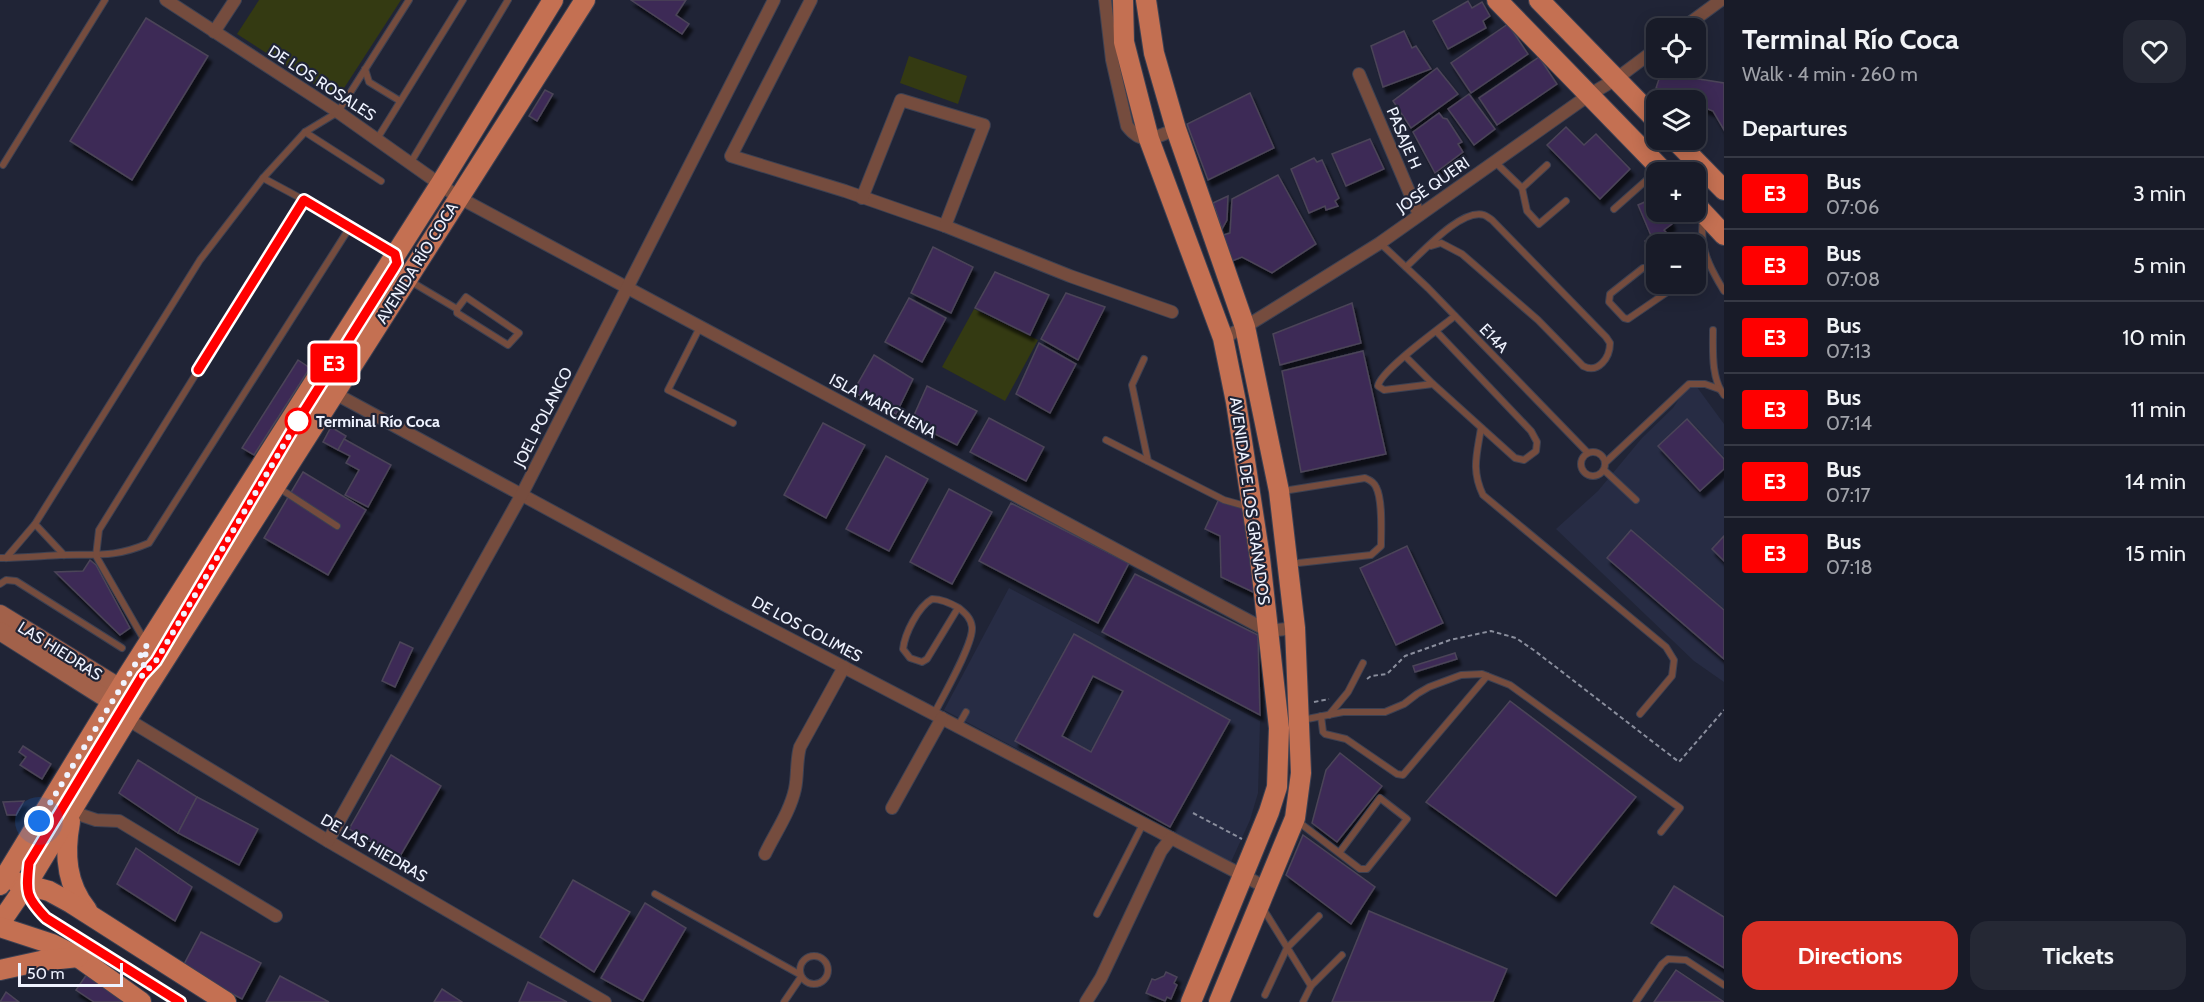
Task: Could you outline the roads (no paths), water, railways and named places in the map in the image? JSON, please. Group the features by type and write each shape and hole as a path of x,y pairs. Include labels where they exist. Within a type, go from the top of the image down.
{"main road":[{"name":"AVENIDA RÍO COCA","path":"4,919 72,813 147,645 441,183 554,0"},
{"name":"AVENIDA RÍO COCA","path":"1,882 267,486 334,393 585,0"},
{"name":"AVENIDA DE LOS GRANADOS","path":"1122,0 1124,42 1149,139 1223,338 1236,402 1252,508 1279,728 1276,787 1269,812 1191,1002"},
{"name":"AVENIDA DE LOS GRANADOS","path":"1146,0 1154,53 1176,129 1245,327 1279,491 1295,628 1301,773 1294,818 1219,1002"},
{"path":"1497,0 1654,162"},
{"path":"1539,0 1646,110"},
{"path":"1685,150 1724,190"},
{"path":"1706,216 1724,235"},
{"path":"72,813 67,838 66,864 73,887 94,920"},
{"path":"141,1002 78,957 4,919 1,882 27,884 49,891 226,1002"},
{"path":"0,970 41,961 78,957"}],"street":[{"name":"DE LOS ROSALES","path":"166,0 338,112 458,196"},
{"path":"214,32 235,0"},
{"name":"JOEL POLANCO","path":"328,841 522,494 774,0"},
{"path":"811,0 731,156 945,226 1070,276 1172,312"},
{"path":"1105,0 1112,60 1125,121 1132,133 1143,139 1176,129"},
{"path":"1697,18 1721,0"},
{"name":"JOSÉ QUERI","path":"1223,338 1245,327 1380,243 1646,56"},
{"name":"PASAJE H","path":"1359,74 1419,215"},
{"path":"862,198 901,100 984,124 945,226"},
{"name":"ISLA MARCHENA","path":"458,196 1268,631"},
{"name":"DE LOS COLIMES","path":"334,393 844,667 1243,875 1263,896"},
{"name":"LAS HIEDRAS","path":"0,614 119,706"},
{"path":"1268,631 1295,628"},
{"name":"LAS HIEDRAS","path":"0,631 119,706"},
{"path":"765,854 791,803 800,747 844,667"},
{"name":"DE LAS HIEDRAS","path":"119,706 328,841 605,1002"},
{"path":"892,808 938,716"},
{"path":"72,813 96,820 120,821 276,916"},
{"path":"1086,1002 1101,978 1161,851 1171,837"}],"lane":[{"path":"3,165 105,0"},
{"path":"3,558 35,524 200,260 263,178 305,132 338,112 409,0"},
{"path":"377,139 463,0"},
{"path":"411,162 508,0"},
{"path":"365,69 369,82 400,100"},
{"path":"305,132 381,181"},
{"path":"1495,162 1522,188 1527,211 1539,224 1566,201"},
{"path":"1522,188 1547,165"},
{"path":"263,178 395,254 397,263 283,445"},
{"path":"1614,209 1646,183"},
{"path":"142,676 147,645 96,556 99,530 304,200"},
{"path":"1406,267 1459,220 1473,214 1483,215 1492,220 1606,337 1610,343 1608,357 1596,368 1583,366 1538,320 1462,254 1441,243 1431,246"},
{"path":"1700,222 1707,263 1724,291"},
{"path":"3,558 96,556 128,552 149,543 350,227"},
{"name":"E14A","path":"1380,243 1455,316 1588,453"},
{"path":"1646,268 1610,294 1609,302 1624,318 1628,319 1663,294"},
{"path":"407,279 457,309 457,313 508,345 519,333 466,297 457,309"},
{"path":"1433,384 1380,388 1378,381 1383,374 1455,316"},
{"path":"700,326 668,390 733,423"},
{"path":"1713,330 1713,351 1719,389"},
{"path":"1405,356 1515,458 1524,460 1536,451 1538,442 1531,431 1436,331"},
{"path":"1144,359 1132,385 1148,461"},
{"path":"1606,462 1689,384 1705,384 1719,389 1724,395"},
{"path":"1481,428 1475,467 1476,480 1483,495 1666,647 1674,660 1672,676 1640,714"},
{"path":"1106,440 1224,500 1252,508"},
{"path":"1595,452 1602,455 1606,462 1605,470 1592,477 1585,473 1581,466 1582,459 1588,453 1595,452"},
{"path":"1605,470 1636,500"},
{"path":"1279,491 1365,478 1376,486 1379,496 1381,546 1377,552 1371,555 1287,564"},
{"path":"192,599 267,486 337,526"},
{"path":"35,524 64,555"},
{"path":"0,584 6,580 16,581 122,648"},
{"path":"938,716 972,634 968,616 958,608 939,599 928,602 921,609 904,642 906,654 916,661 922,662 927,659 958,608"},
{"path":"119,706 156,661 174,630"},
{"path":"1363,663 1348,692 1325,716 1325,734 1346,739 1396,774 1403,775 1487,676"},
{"path":"1300,721 1356,711 1384,712 1404,704 1417,694 1442,681 1461,675 1482,674 1510,686 1680,808 1661,832"},
{"path":"958,726 966,712"},
{"path":"1294,818 1339,853 1360,869 1367,869 1407,819 1380,798 1339,853"},
{"path":"1097,914 1143,823"},
{"path":"29,863 27,884 29,900 46,918 178,1001"},
{"path":"654,894 800,976 804,982 813,985 822,983 828,975 828,966 823,958 814,955 806,958 800,965 800,976 784,1002"},
{"path":"1263,896 1287,948 1311,987"},
{"path":"1265,995 1287,948 1319,916"},
{"path":"1303,1002 1311,987 1342,955"},
{"path":"1636,1002 1662,964 1668,959 1686,960 1724,985"}],"place":[{"name":"Terminal Río Coca","path":"298,421"}]}
